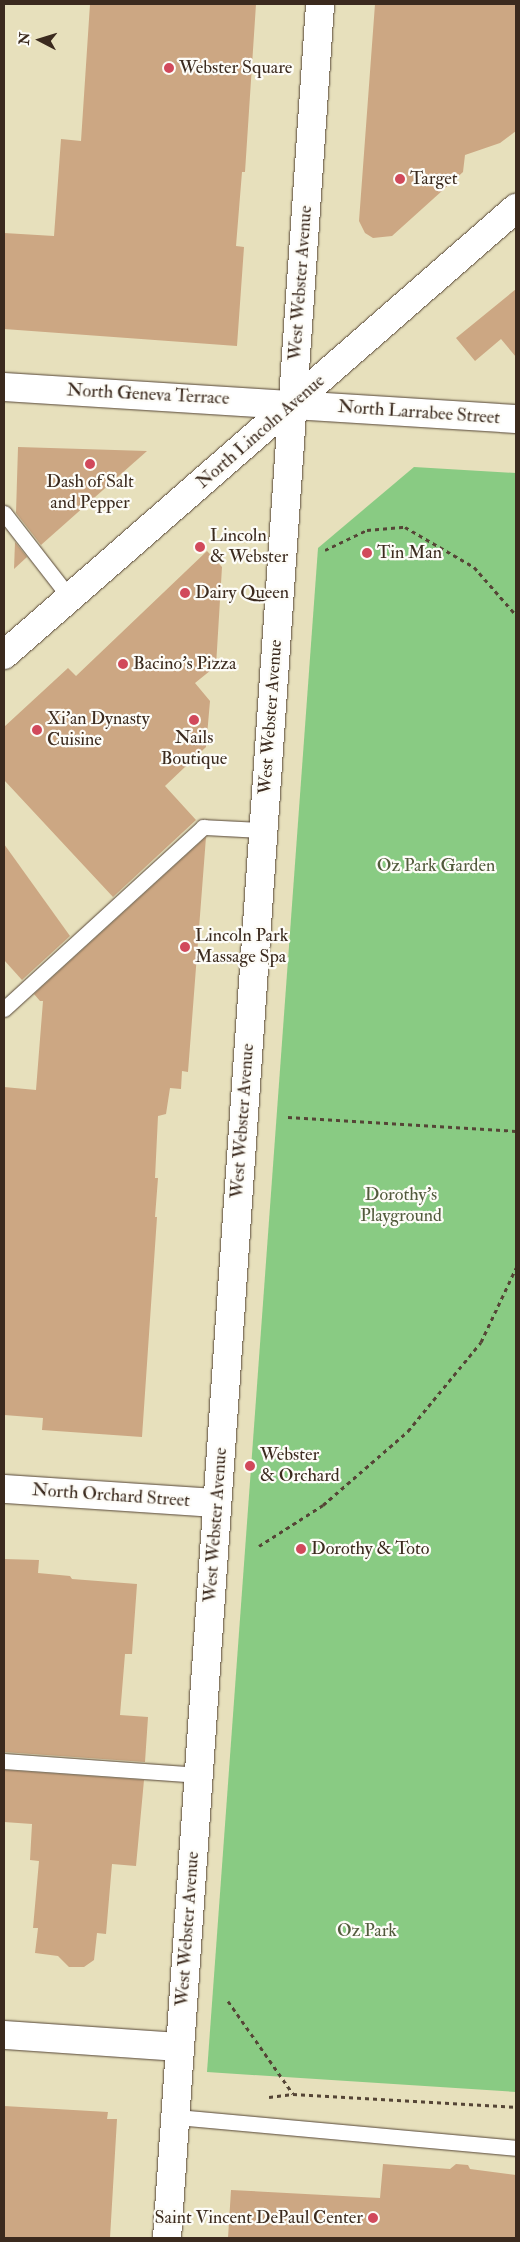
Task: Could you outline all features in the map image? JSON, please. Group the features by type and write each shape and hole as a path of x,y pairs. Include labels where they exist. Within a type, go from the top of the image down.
{"street":[{"name":"West Webster Avenue","path":"167,2238 320,4"},
{"name":"North Lincoln Avenue","path":"4,655 293,405 516,208"},
{"name":"North Geneva Terrace","path":"4,393 293,405"},
{"name":"North Larrabee Street","path":"293,405 516,419"},
{"name":"North Orchard Street","path":"4,1489 217,1503"},
{"path":"4,2035 180,2047"}],"lane":[{"path":"4,513 70,598"},
{"path":"4,1009 203,827 264,830"},
{"path":"4,1762 199,1775"},
{"path":"176,2117 516,2148"}],"path":[{"path":"325,550 367,530 405,527 474,567 516,615"},
{"path":"288,1116 516,1131"},
{"path":"259,1546 323,1505 408,1431 481,1342 516,1268"},
{"path":"228,2001 293,2094"},
{"path":"266,2097 293,2094 516,2107"}],"green space":[{"name":"Oz Park","path":"414,467 516,473 516,2092 207,2072 318,548"}],"building":[{"path":"90,4 256,4 245,172 242,172 236,246 244,247 237,346 4,329 4,233 54,236 61,139 81,141"},
{"path":"375,4 516,4 516,131 500,143 465,155 463,172 392,236 373,238 365,233 359,221"},
{"path":"516,289 516,357 501,339 475,361 456,338"},
{"path":"18,447 147,451 41,545 16,513"},
{"path":"15,542 27,557 14,569"},
{"path":"207,551 222,567 216,666 195,683 210,701 206,747 165,786 196,820 113,897 4,780 4,727 68,668 76,676"},
{"path":"206,837 188,1072 182,1071 181,1089 170,1088 166,1114 158,1116 155,1178 158,1178 155,1217 157,1217 142,1437 42,1430 43,1418 4,1415 4,1087 36,1090 43,1001 40,1001 34,994"},
{"path":"4,844 70,936 22,980 4,960"},
{"path":"4,1559 39,1560 38,1573 70,1576 72,1579 137,1584 132,1654 125,1654 120,1715 148,1717 145,1762 4,1752"},
{"path":"4,1770 144,1780 136,1866 112,1864 106,1934 97,1933 94,1960 84,1967 69,1967 58,1956 35,1953 38,1928 33,1928 39,1861 30,1860 32,1824 4,1822"},
{"path":"4,2106 108,2112 107,2119 117,2119 110,2238 4,2238"},
{"name":"Saint Vincent DePaul Center","path":"383,2164 450,2169 456,2164 468,2165 470,2169 516,2175 516,2238 228,2238 231,2190 380,2198"}],"place":[{"name":"Webster Square","path":"169,68"},
{"name":"Target","path":"400,179"},
{"name":"Dash of Salt and Pepper","path":"90,464"},
{"name":"Lincoln & Webster","path":"200,547"},
{"name":"Tin Man","path":"367,553"},
{"name":"Dairy Queen","path":"185,593"},
{"name":"Bacino's Pizza","path":"123,664"},
{"name":"Nails Boutique","path":"194,720"},
{"name":"Xi'an Dynasty Cuisine","path":"37,730"},
{"name":"Lincoln Park Massage Spa","path":"185,947"},
{"name":"Webster & Orchard","path":"250,1466"},
{"name":"Dorothy & Toto","path":"301,1549"},
{"name":"Saint Vincent DePaul Center","path":"373,2218"}],"park label":[{"name":"Oz Park Garden","path":"436,866"},
{"name":"Dorothy's Playground","path":"401,1206"}]}
